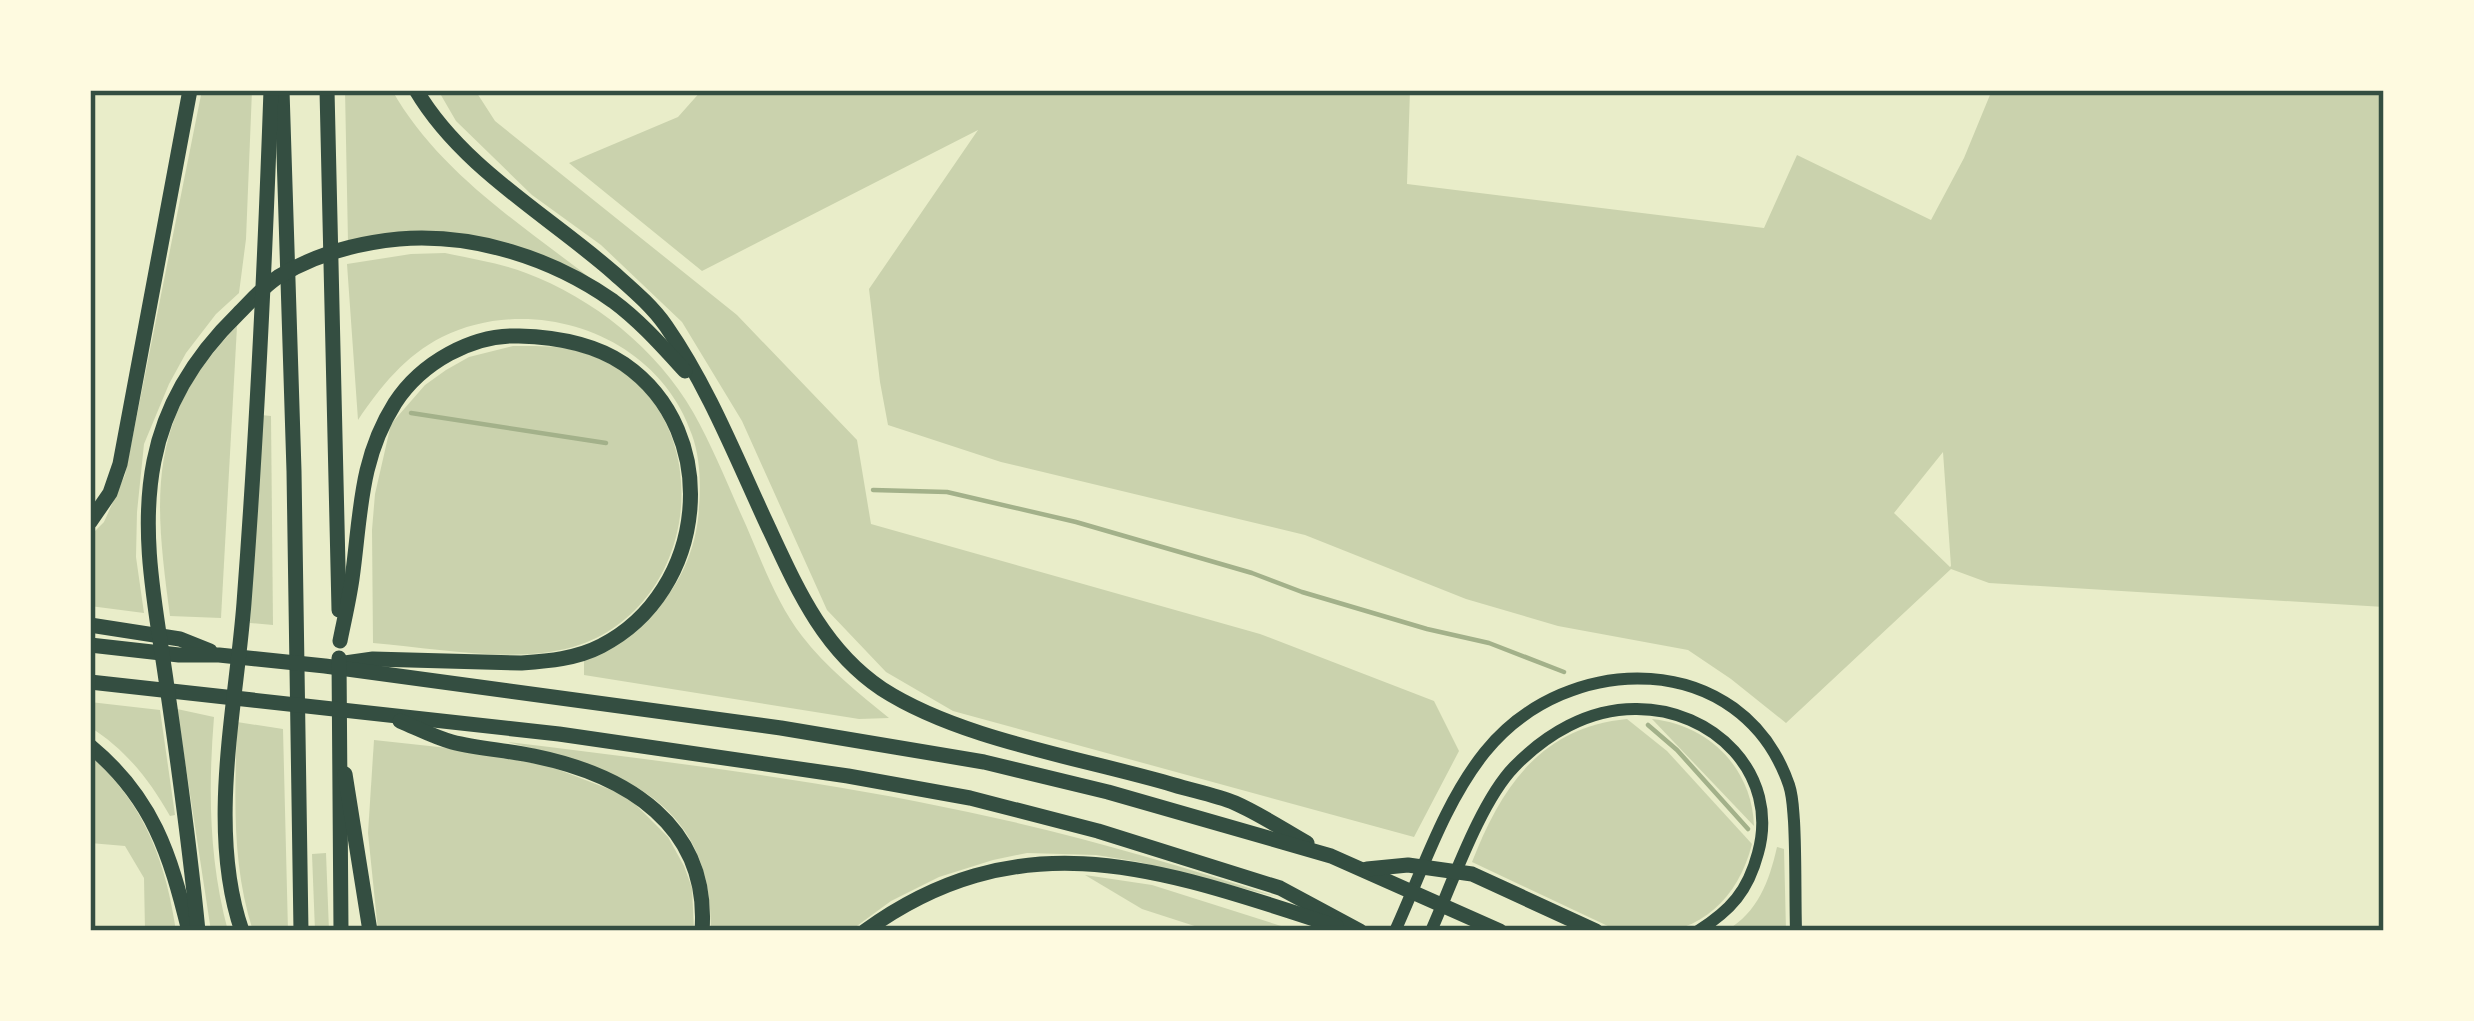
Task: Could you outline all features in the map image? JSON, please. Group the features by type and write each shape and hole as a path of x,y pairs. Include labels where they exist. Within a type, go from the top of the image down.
{"highway":[{"path":"90,522 110,493 120,464 190,90"},
{"path":"242,931 229,879 227,784 244,604 272,90"},
{"path":"282,90 301,931"},
{"path":"327,90 336,392 341,931"},
{"path":"416,90 437,122 466,152 575,238 663,322 703,391 804,604 830,643 877,686 937,718 1234,802 1331,856"},
{"path":"193,931 188,826 150,563 150,493 166,419 182,385 224,328 275,279 311,260 389,240 448,239 541,262 586,284 654,337 703,391"},
{"path":"325,665 373,659 520,663 558,659 601,646 631,626 657,599 674,571 686,542 692,495 690,465 678,430 646,382 600,351 537,337 484,340 440,358 397,399 372,451 359,503 352,582 340,641"},
{"path":"90,625 180,639 219,655"},
{"path":"90,645 325,665 926,751 1108,792 1331,856 1500,931"},
{"path":"90,682 632,745 970,798 1098,831 1280,887 1356,931"},
{"path":"380,713 450,741 573,766 633,791 673,827 690,857 701,895 702,931"},
{"path":"90,746 112,764 148,809 174,869 193,931"},
{"path":"338,746 351,798 370,931"},
{"path":"865,931 923,895 959,880 1014,865 1076,862 1201,885 1356,931"},
{"path":"1364,869 1408,866 1472,874 1597,931"}],"street":[{"path":"1395,931 1456,797 1485,752 1546,701 1589,684 1620,679 1660,679 1711,692 1756,727 1775,753 1791,790 1796,931"},
{"path":"1431,931 1486,807 1511,770 1568,724 1634,708 1668,712 1722,737 1743,761 1757,788 1763,819 1751,877 1726,913 1699,931"}],"green space":[{"path":"202,90 252,90 239,293 186,353 144,444 136,557 144,613 90,606 90,536 104,522 125,475"},
{"path":"345,90 392,90 457,172 594,281 474,237 348,242"},
{"path":"438,90 475,90 495,121 737,315 857,440 871,524 1260,634 1434,701 1459,751 1414,837 953,711 886,672 827,610 742,421 682,322 601,245 532,195 456,121"},
{"path":"702,90 1410,90 1407,184 1764,228 1797,155 1931,220 1992,90 2384,90 2384,607 1989,583 1951,569 1786,723 1688,650 1558,626 1466,599 1305,535 1001,462 888,425 869,289 978,130 702,271 569,163 678,117","holes":["1943,452 1951,566 1894,513"]},
{"path":"445,253 506,266 551,284 599,311 642,347 693,412 792,622 832,669 889,718 859,719 584,675 584,659 646,620 684,569 700,498 692,435 675,400 652,371 622,348 589,331 515,319 478,324 429,344 395,373 358,420 347,264"},
{"path":"237,326 221,618 170,616 161,534 163,461 186,394"},
{"path":"513,346 577,351 624,373 657,408 676,451 682,498 674,545 653,589 619,624 573,647 500,655 373,643 372,530 391,424 425,385 446,370 469,357"},
{"path":"261,415 271,416 273,625 250,623"},
{"path":"90,702 160,710 175,815 170,816 126,756 90,727"},
{"path":"177,709 214,717 212,825 228,931 211,931"},
{"path":"1627,719 1667,751 1752,844 1744,868 1718,906 1681,928 1636,932 1610,927 1472,862 1496,809 1528,765 1571,734"},
{"path":"1652,719 1692,730 1724,753 1745,786 1754,826"},
{"path":"237,722 283,729 288,931 253,931 246,905 236,828"},
{"path":"374,740 549,766 627,796 668,837 684,866 692,888 694,931 378,931 368,833"},
{"path":"507,742 911,800 1085,840 1277,897 1139,862 1027,853 939,877 891,901 850,931 711,931 707,886 695,849 676,819 651,796 620,778"},
{"path":"90,756 125,793 150,835 176,931 145,931 144,878 125,846 90,843"},
{"path":"1777,847 1784,849 1786,931 1726,931 1760,895"},
{"path":"326,853 329,931 315,931 312,854"},
{"path":"1085,875 1152,885 1297,931 1210,931 1142,909"}],"waterway":[{"path":"411,413 606,443"},
{"path":"873,490 947,492 1076,522 1427,629 1489,643 1564,672"},
{"path":"1648,725 1748,829"}]}
